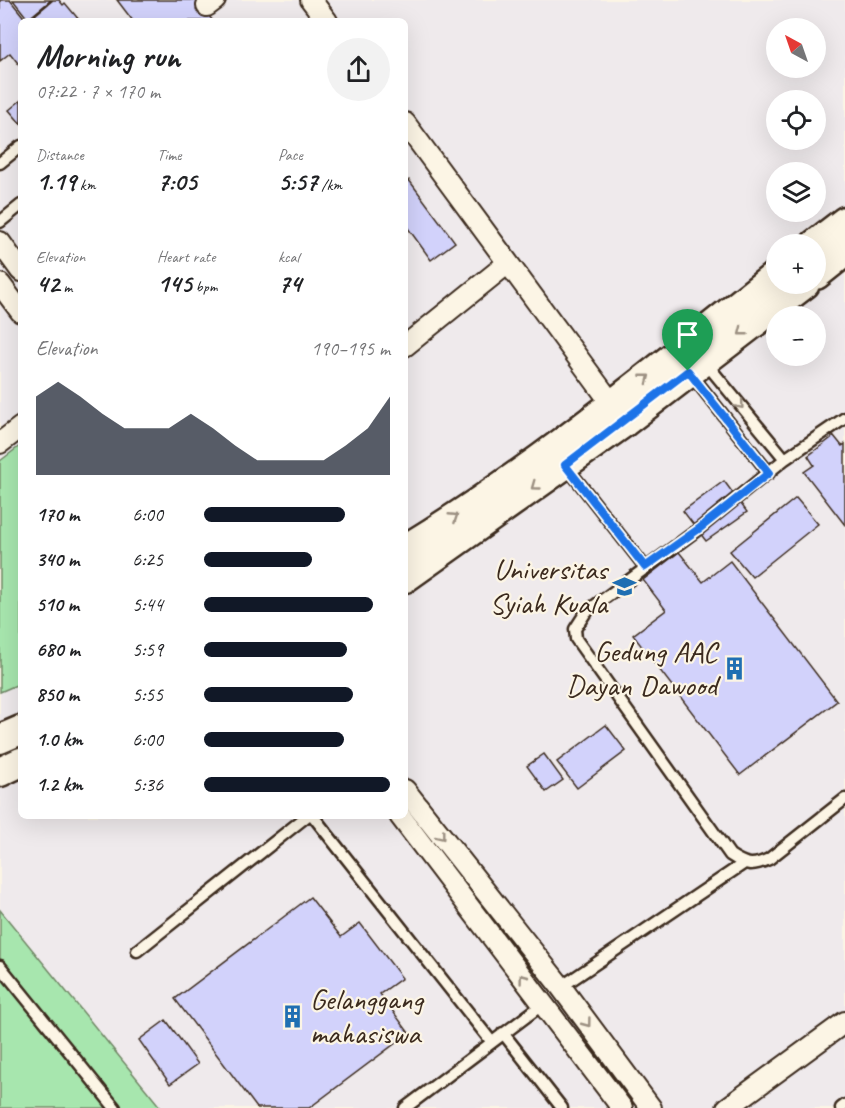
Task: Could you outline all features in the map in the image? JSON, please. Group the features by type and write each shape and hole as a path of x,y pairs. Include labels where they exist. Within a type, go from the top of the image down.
{"main road":[{"path":"826,235 845,220"},
{"path":"826,267 845,252"},
{"path":"408,576 565,465 689,358 766,284"},
{"path":"408,547 473,505 612,404 789,294"},
{"path":"0,739 18,731"},
{"path":"0,772 18,763"}],"street":[{"path":"311,0 325,18"},
{"path":"408,127 612,404"},
{"path":"0,242 18,267"},
{"path":"408,344 508,263"},
{"path":"0,284 18,308"},
{"path":"0,443 18,429"},
{"path":"408,794 561,987 651,1108"},
{"path":"402,819 622,1108"},
{"path":"727,1108 845,1022"}],"lane":[{"path":"0,163 18,149"},
{"path":"0,222 18,207"},
{"path":"689,358 785,459"},
{"path":"689,358 769,473"},
{"path":"845,418 785,459 700,528 586,612 574,630 576,639 730,855 743,864 754,866 769,860 845,799"},
{"path":"565,465 645,567"},
{"path":"136,951 303,819"},
{"path":"315,819 491,1041"},
{"path":"561,987 743,864"},
{"path":"0,966 115,1108"},
{"path":"405,1108 543,1004"},
{"path":"503,1033 562,1108"},
{"path":"841,1108 845,1105"}],"shaded area":[{"name":"Universitas Syiah Kuala","path":"0,0 845,0 845,1108 0,1108"}],"green space":[{"path":"18,447 18,684 0,692 0,461"},
{"path":"0,910 161,1108 0,1108"}],"building":[{"path":"0,0 10,0 25,18 18,18 18,63 10,53 0,61"},
{"path":"13,0 51,0 29,18"},
{"path":"53,0 59,0 63,5 65,3 78,18 38,18 35,15"},
{"path":"117,0 196,0 211,18 131,18"},
{"path":"18,102 18,120 9,110"},
{"path":"408,181 455,242 431,260 408,228"},
{"path":"834,436 842,446 845,444 845,525 804,472 814,465 808,456"},
{"path":"724,481 747,512 706,541 683,511"},
{"path":"796,498 818,524 752,577 730,551"},
{"name":"Gedung AAC Dayan Dawood","path":"679,552 703,582 730,561 837,701 740,775 633,635 666,610 643,580"},
{"path":"606,725 626,751 577,788 557,762"},
{"path":"544,754 563,780 546,792 527,766"},
{"name":"Gelanggang mahasiswa","path":"310,897 341,937 360,923 402,978 380,994 409,1033 309,1108 257,1108 175,999"},
{"path":"166,1020 198,1064 170,1084 139,1040"}],"place":[{"name":"Universitas Syiah Kuala","path":"625,586"},
{"name":"Gedung AAC Dayan Dawood","path":"735,668"},
{"name":"Gelanggang mahasiswa","path":"292,1016"}],"route":[{"path":"688,371 769,473 700,528 645,567 565,465 625,422 688,371"}]}
